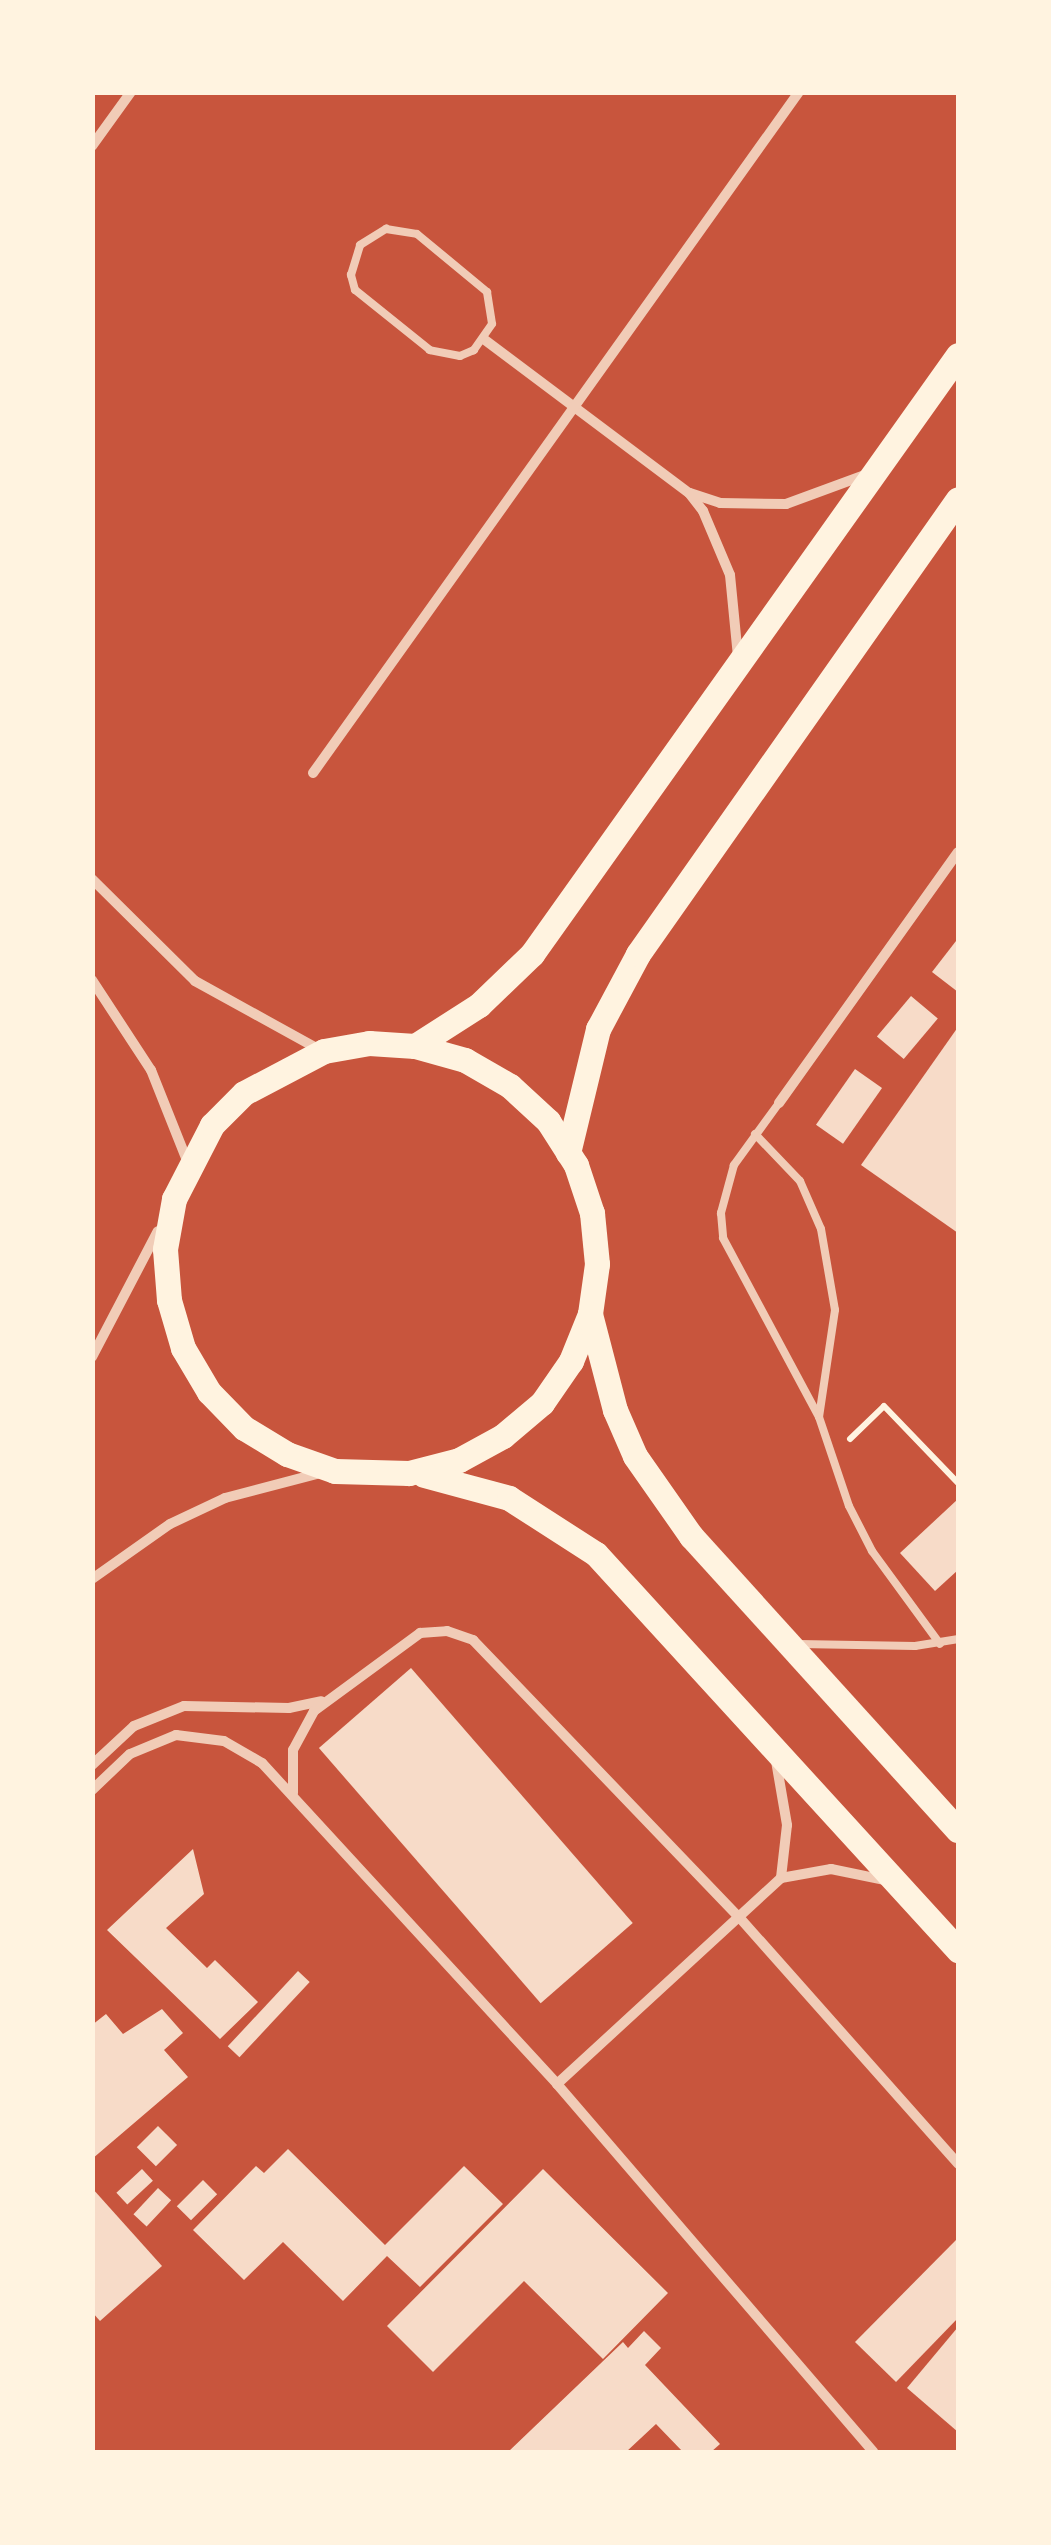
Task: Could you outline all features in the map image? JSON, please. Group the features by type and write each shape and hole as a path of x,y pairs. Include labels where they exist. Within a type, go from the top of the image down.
{"main road":[{"path":"415,1046 479,1005 532,954 958,355"},
{"path":"568,1153 598,1029 638,954 958,499"},
{"path":"410,1473 474,1452 542,1402 571,1361 590,1314 597,1264 592,1214 568,1153 548,1121 510,1086 465,1060 415,1046 324,1051 244,1093 188,1162 174,1199 165,1249 169,1300 183,1348 209,1392 244,1428 287,1454 335,1471 410,1473 460,1480 554,1522 596,1554 958,1950"},
{"path":"590,1314 615,1410 635,1456 691,1536 958,1830"}],"street":[{"path":"92,146 132,92"},
{"path":"313,772 799,92"},
{"path":"485,340 689,493 720,503 786,504 878,470"},
{"path":"689,493 714,530 730,574 739,666"},
{"path":"778,1103 958,852"},
{"path":"92,879 195,980 250,1016 324,1051"},
{"path":"92,980 151,1070 188,1162"},
{"path":"92,1357 174,1199"},
{"path":"92,1579 170,1524 225,1498 282,1479 335,1471"},
{"path":"294,1794 290,1772 301,1729 332,1698 420,1634 447,1631 474,1640 739,1917 958,2164"},
{"path":"92,1765 134,1726 184,1706 288,1708 332,1698"},
{"path":"92,1790 152,1742 196,1734 244,1750 294,1794 557,2084 873,2452"},
{"path":"773,1746 787,1825 781,1878"},
{"path":"557,2084 781,1878 856,1871 902,1888"}],"lane":[{"path":"386,229 417,234 487,292 493,308 485,340 460,356 444,356 364,303 350,275 360,246 386,229"},
{"path":"778,1103 755,1134 725,1188 723,1238 819,1417 831,1458 872,1552 958,1650"},
{"path":"755,1134 800,1182 821,1228 835,1310 819,1417"},
{"path":"790,1644 950,1642"}],"path":[{"path":"831,1458 884,1406 958,1483"}],"building":[{"path":"958,943 958,992 932,972"},
{"path":"911,996 938,1018 904,1059 877,1037"},
{"path":"958,1027 958,1233 861,1165"},
{"path":"855,1069 882,1088 843,1144 816,1125"},
{"path":"958,1499 958,1570 935,1591 900,1553"},
{"path":"411,1668 633,1923 541,2003 319,1748"},
{"path":"193,1849 204,1894 166,1928 207,1968 215,1960 258,2002 220,2039 107,1930"},
{"path":"298,1971 310,1982 239,2057 228,2046"},
{"path":"162,2009 183,2033 164,2050 188,2077 92,2159 92,2025 106,2014 123,2034"},
{"path":"158,2126 177,2145 156,2166 137,2147"},
{"path":"288,2149 385,2245 464,2166 503,2204 420,2287 387,2256 343,2301 283,2242 244,2280 193,2230 256,2166 264,2173"},
{"path":"142,2169 153,2181 127,2205 116,2193"},
{"path":"543,2169 668,2293 603,2359 524,2281 433,2372 387,2326"},
{"path":"203,2180 217,2194 191,2220 177,2206"},
{"path":"92,2188 162,2266 100,2321 92,2312"},
{"path":"158,2188 171,2200 147,2227 133,2214"},
{"path":"958,2238 958,2318 896,2382 855,2342"},
{"path":"958,2327 958,2432 907,2388"},
{"path":"644,2331 661,2348 645,2365 720,2444 711,2452 683,2452 656,2424 626,2452 508,2452 623,2342 628,2348"}]}
